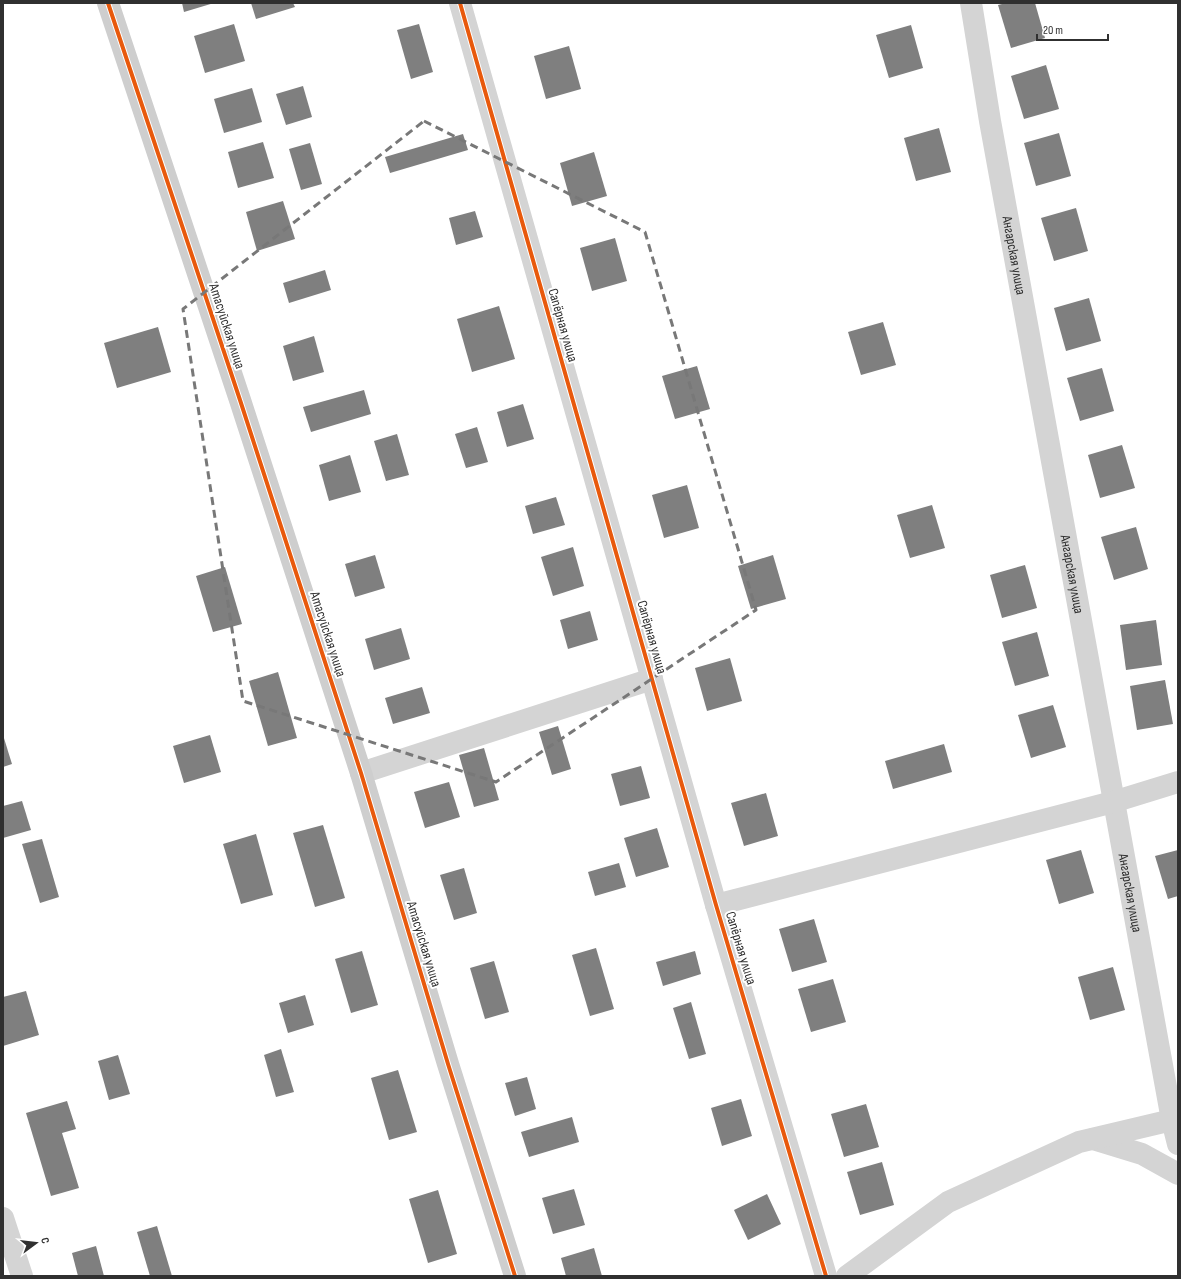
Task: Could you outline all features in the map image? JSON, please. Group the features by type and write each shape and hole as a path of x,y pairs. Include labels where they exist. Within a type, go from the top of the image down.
{"street":[{"name":"Атасуйская улица","path":"108,3 235,385 361,774 448,1064 515,1276"},
{"name":"Сапёрная улица","path":"460,3 716,905 826,1276"},
{"name":"Ангарская улица","path":"971,3 990,121 1113,802 1172,1120 1178,1144"},
{"path":"361,774 652,679"},
{"path":"716,905 1113,802 1178,782"},
{"path":"847,1276 948,1202 1079,1142 1172,1120"},
{"path":"1092,1139 1142,1154 1178,1174"},
{"path":"3,1218 22,1276"}],"highlighted area":[{"path":"424,121 645,232 756,610 496,782 243,701 183,309"}],"building":[{"path":"182,3 214,3 184,12"},
{"path":"251,3 293,3 295,7 256,19"},
{"path":"1006,3 1035,3 1045,38 1011,48 998,5"},
{"path":"234,24 245,61 205,73 194,36"},
{"path":"419,24 433,72 411,79 397,30"},
{"path":"911,25 923,68 889,78 876,35"},
{"path":"569,46 581,89 546,99 534,56"},
{"path":"1046,65 1059,109 1024,119 1011,76"},
{"path":"303,86 312,117 286,125 276,94"},
{"path":"252,88 262,122 224,133 214,99"},
{"path":"939,128 951,172 916,181 904,138"},
{"path":"1059,133 1071,176 1036,186 1024,143"},
{"path":"463,134 468,150 390,173 385,157"},
{"path":"263,142 274,178 238,188 228,152"},
{"path":"310,143 322,184 301,190 289,149"},
{"path":"594,152 607,196 572,206 560,163"},
{"path":"283,201 295,239 257,251 246,212"},
{"path":"1076,208 1088,251 1054,261 1041,218"},
{"path":"475,211 483,237 456,245 449,218"},
{"path":"615,238 627,281 592,291 580,248"},
{"path":"325,270 331,290 289,303 283,283"},
{"path":"1089,298 1101,341 1066,351 1054,308"},
{"path":"499,306 515,359 472,372 457,319"},
{"path":"883,322 896,365 861,375 848,332"},
{"path":"158,327 171,372 117,388 104,343"},
{"path":"314,336 324,372 293,381 283,346"},
{"path":"697,366 710,409 675,419 662,376"},
{"path":"1102,368 1114,411 1080,421 1067,378"},
{"path":"364,390 371,414 311,432 303,407"},
{"path":"523,404 534,439 507,447 497,412"},
{"path":"477,427 488,462 466,468 455,434"},
{"path":"397,434 409,475 386,481 374,441"},
{"path":"1122,445 1135,488 1100,498 1088,455"},
{"path":"350,455 361,492 329,501 319,465"},
{"path":"687,485 699,528 664,538 652,495"},
{"path":"556,497 565,525 533,534 525,506"},
{"path":"932,505 945,548 910,558 897,515"},
{"path":"1136,527 1148,569 1114,580 1101,537"},
{"path":"573,547 584,586 553,596 541,557"},
{"path":"375,555 385,588 355,597 345,564"},
{"path":"773,555 786,599 751,609 738,566"},
{"path":"1025,565 1037,608 1002,618 990,575"},
{"path":"225,567 242,624 213,632 196,576"},
{"path":"590,611 598,640 568,649 560,620"},
{"path":"1156,620 1162,665 1126,670 1120,625"},
{"path":"401,628 410,659 374,670 365,639"},
{"path":"1037,632 1049,676 1015,686 1002,642"},
{"path":"730,658 742,701 707,711 695,668"},
{"path":"278,672 297,738 268,746 249,681"},
{"path":"1165,680 1173,724 1137,730 1130,686"},
{"path":"422,687 430,713 393,724 385,698"},
{"path":"1053,705 1066,747 1031,758 1018,715"},
{"path":"558,726 571,769 552,775 539,732"},
{"path":"3,735 12,764 3,767"},
{"path":"210,735 221,772 184,783 173,746"},
{"path":"944,744 952,772 893,789 885,761"},
{"path":"484,748 499,800 474,807 459,755"},
{"path":"641,766 650,798 620,806 611,774"},
{"path":"449,782 460,817 425,828 414,792"},
{"path":"766,793 778,836 744,846 731,803"},
{"path":"22,801 31,830 3,838 3,806"},
{"path":"323,825 345,898 315,907 293,833"},
{"path":"657,828 669,867 636,877 624,838"},
{"path":"256,834 273,895 241,904 223,844"},
{"path":"42,839 59,897 40,903 22,844"},
{"path":"1081,850 1094,893 1059,904 1046,860"},
{"path":"1178,850 1178,896 1168,899 1155,856"},
{"path":"619,863 626,887 595,896 588,872"},
{"path":"464,868 477,913 454,920 440,875"},
{"path":"814,919 827,962 792,972 779,929"},
{"path":"596,948 614,1009 590,1016 572,955"},
{"path":"362,951 378,1005 351,1013 335,959"},
{"path":"695,951 701,974 663,986 656,962"},
{"path":"494,961 509,1012 485,1019 470,968"},
{"path":"1113,967 1125,1010 1090,1020 1078,977"},
{"path":"833,979 846,1022 811,1032 798,989"},
{"path":"26,991 39,1035 3,1046 3,997"},
{"path":"305,995 314,1025 288,1033 279,1003"},
{"path":"691,1002 706,1054 689,1059 673,1008"},
{"path":"281,1049 294,1092 276,1097 264,1055"},
{"path":"118,1055 130,1094 109,1100 98,1061"},
{"path":"398,1070 417,1132 389,1140 371,1078"},
{"path":"527,1077 536,1109 515,1116 505,1083"},
{"path":"741,1099 752,1136 722,1146 711,1108"},
{"path":"67,1101 76,1129 62,1133 79,1188 51,1196 26,1113"},
{"path":"866,1104 879,1147 844,1157 831,1114"},
{"path":"572,1117 579,1142 529,1157 521,1132"},
{"path":"882,1162 894,1205 860,1215 847,1172"},
{"path":"574,1189 585,1225 553,1234 542,1198"},
{"path":"438,1190 457,1254 428,1263 409,1199"},
{"path":"767,1194 781,1224 748,1240 734,1210"},
{"path":"157,1226 172,1276 150,1276 137,1232"},
{"path":"96,1246 104,1276 78,1276 72,1253"},
{"path":"594,1248 602,1276 566,1276 561,1258"}],"cycle path":[{"path":"108,3 240,400 361,773 448,1064 515,1276"},
{"path":"460,3 716,905 826,1276"}]}
